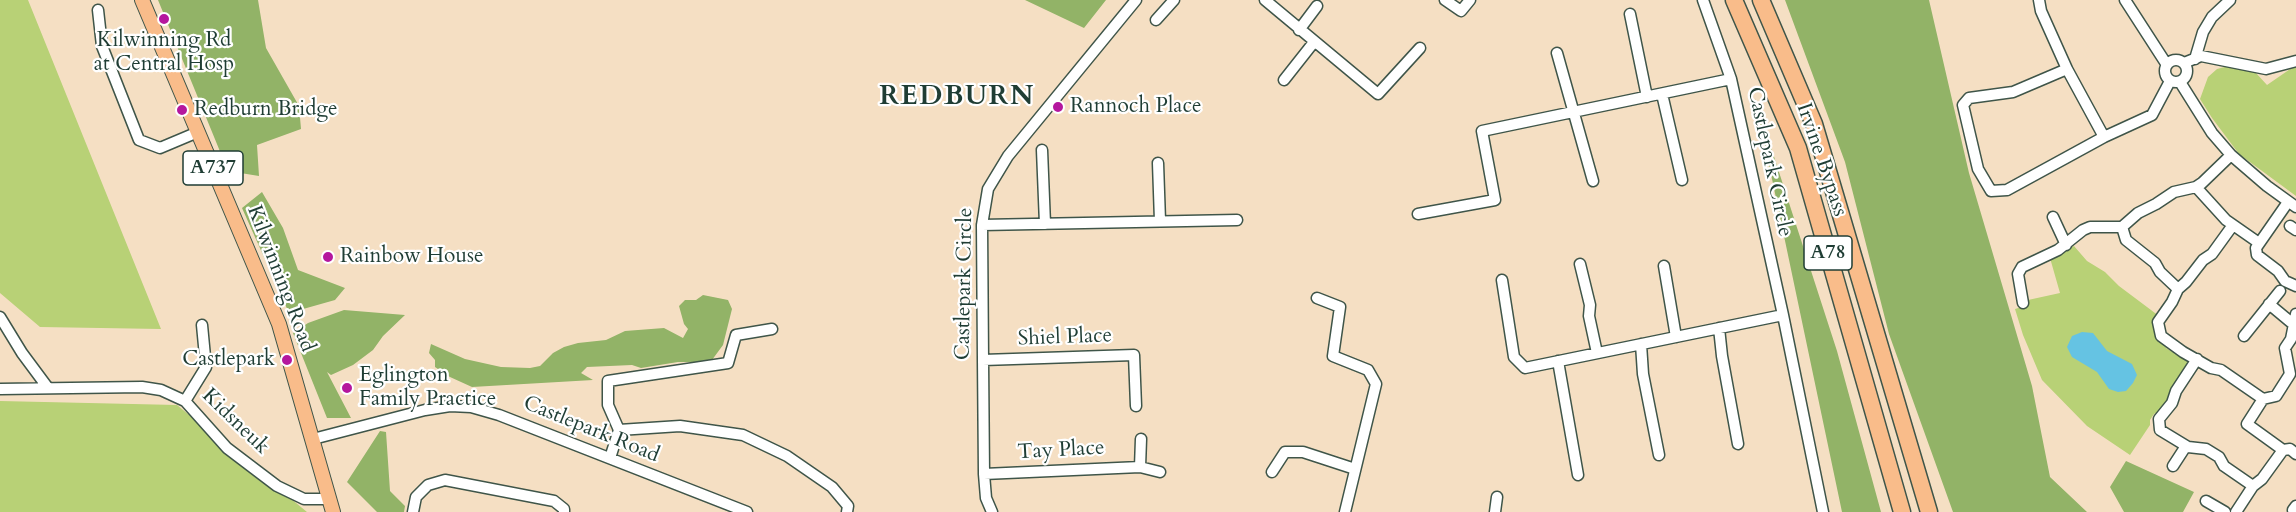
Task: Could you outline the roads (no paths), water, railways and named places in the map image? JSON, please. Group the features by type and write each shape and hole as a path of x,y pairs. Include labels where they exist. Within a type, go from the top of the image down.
{"highway":[{"name":"Irvine Bypass","path":"1734,0 1798,148 1902,512"},
{"name":"Irvine Bypass","path":"1761,0 1814,124 1929,512"}],"main road":[{"name":"Kilwinning Road","path":"142,0 279,324 332,505"}],"street":[{"name":"Castlepark Circle","path":"992,512 986,498 984,474 982,360 982,225 988,189 1008,156 1136,0"},
{"path":"1156,20 1174,0"},
{"path":"1265,0 1378,94 1420,48"},
{"path":"1445,0 1461,11 1470,0"},
{"name":"Castlepark Circle","path":"1702,0 1731,79 1783,315 1823,512"},
{"path":"2039,0 2041,11 2067,69 2104,137"},
{"path":"2125,0 2167,65"},
{"path":"2195,59 2212,17 2230,0"},
{"path":"1299,30 1317,6"},
{"path":"98,10 102,46 140,140 160,148 198,132"},
{"path":"1630,14 1647,97"},
{"path":"1284,80 1314,42"},
{"path":"1557,53 1593,181"},
{"path":"2296,61 2266,69 2202,56 2184,63 2173,61 2167,65 2165,72 2175,81 2212,133 2231,155 2292,205 2256,248 2257,255 2278,271 2285,281 2296,286"},
{"path":"2067,69 2013,92 1969,98 1963,105 1978,169 1991,191 2007,190 2104,137 2152,115 2175,81 2187,74 2184,63"},
{"path":"1418,214 1495,200 1482,131 1731,79"},
{"path":"1662,94 1682,180"},
{"path":"1042,150 1045,224"},
{"path":"2023,303 2018,277 2020,268 2066,245 2090,227 2122,227 2139,213 2174,192 2196,187 2231,155"},
{"path":"1158,163 1160,221"},
{"path":"2196,187 2226,220 2259,243"},
{"path":"2053,217 2066,245"},
{"path":"982,225 1237,220"},
{"path":"2233,225 2212,254 2203,260 2178,289 2158,322 2161,336 2211,368 2222,370 2263,399"},
{"path":"2122,227 2126,240 2155,263 2160,272 2178,289"},
{"path":"1580,264 1590,305 1588,316 1597,353"},
{"path":"1664,266 1676,337"},
{"path":"1502,280 1514,357 1525,368 1783,315"},
{"path":"2244,336 2280,291"},
{"path":"1317,298 1340,307 1333,356 1368,370 1376,384 1345,512"},
{"path":"2269,304 2295,319 2291,339 2285,348 2290,374 2276,396 2263,399 2247,424 2283,450 2290,449 2296,454"},
{"path":"0,317 22,353 48,388"},
{"path":"185,401 206,367 202,325"},
{"path":"1719,327 1738,444"},
{"path":"610,458 619,430 608,405 608,381 729,363 736,335 772,329"},
{"path":"1641,344 1643,374 1659,455"},
{"name":"Shiel Place","path":"982,360 1134,355 1136,406"},
{"path":"2197,359 2176,391 2172,403 2159,420 2160,430 2186,446 2206,449 2219,456 2224,466 2253,486"},
{"path":"1558,361 1578,475"},
{"name":"Kidsneuk","path":"0,389 141,387 161,390 185,401 227,448 277,486 304,499 332,505"},
{"name":"Castlepark Road","path":"313,439 425,410 450,406 471,407 499,414 747,512"},
{"path":"619,430 680,426 743,435 787,456 832,487 848,506 847,512"},
{"path":"1140,467 1141,440"},
{"path":"2173,466 2186,446"},
{"path":"2236,512 2253,486 2262,479 2283,450"},
{"path":"1272,472 1285,452 1304,452 1355,470"},
{"name":"Tay Place","path":"984,474 1140,467 1160,472"},
{"path":"413,512 416,496 428,485 445,480 554,501 564,509 564,512"},
{"path":"1495,512 1497,496"},
{"path":"2206,501 2225,512"}],"water":[{"path":"2082,332 2093,333 2107,351 2132,364 2137,375 2126,391 2118,392 2109,389 2097,372 2072,357 2067,347 2072,336"}],"place":[{"name":"Kilwinning Rd at Central Hosp","path":"164,19"},
{"name":"Rannoch Place","path":"1058,107"},
{"name":"Redburn Bridge","path":"182,110"},
{"name":"Rainbow House","path":"328,257"},
{"name":"Castlepark","path":"287,360"},
{"name":"Eglington Family Practice","path":"347,388"}],"district":[{"name":"REDBURN","path":"957,98"}]}
